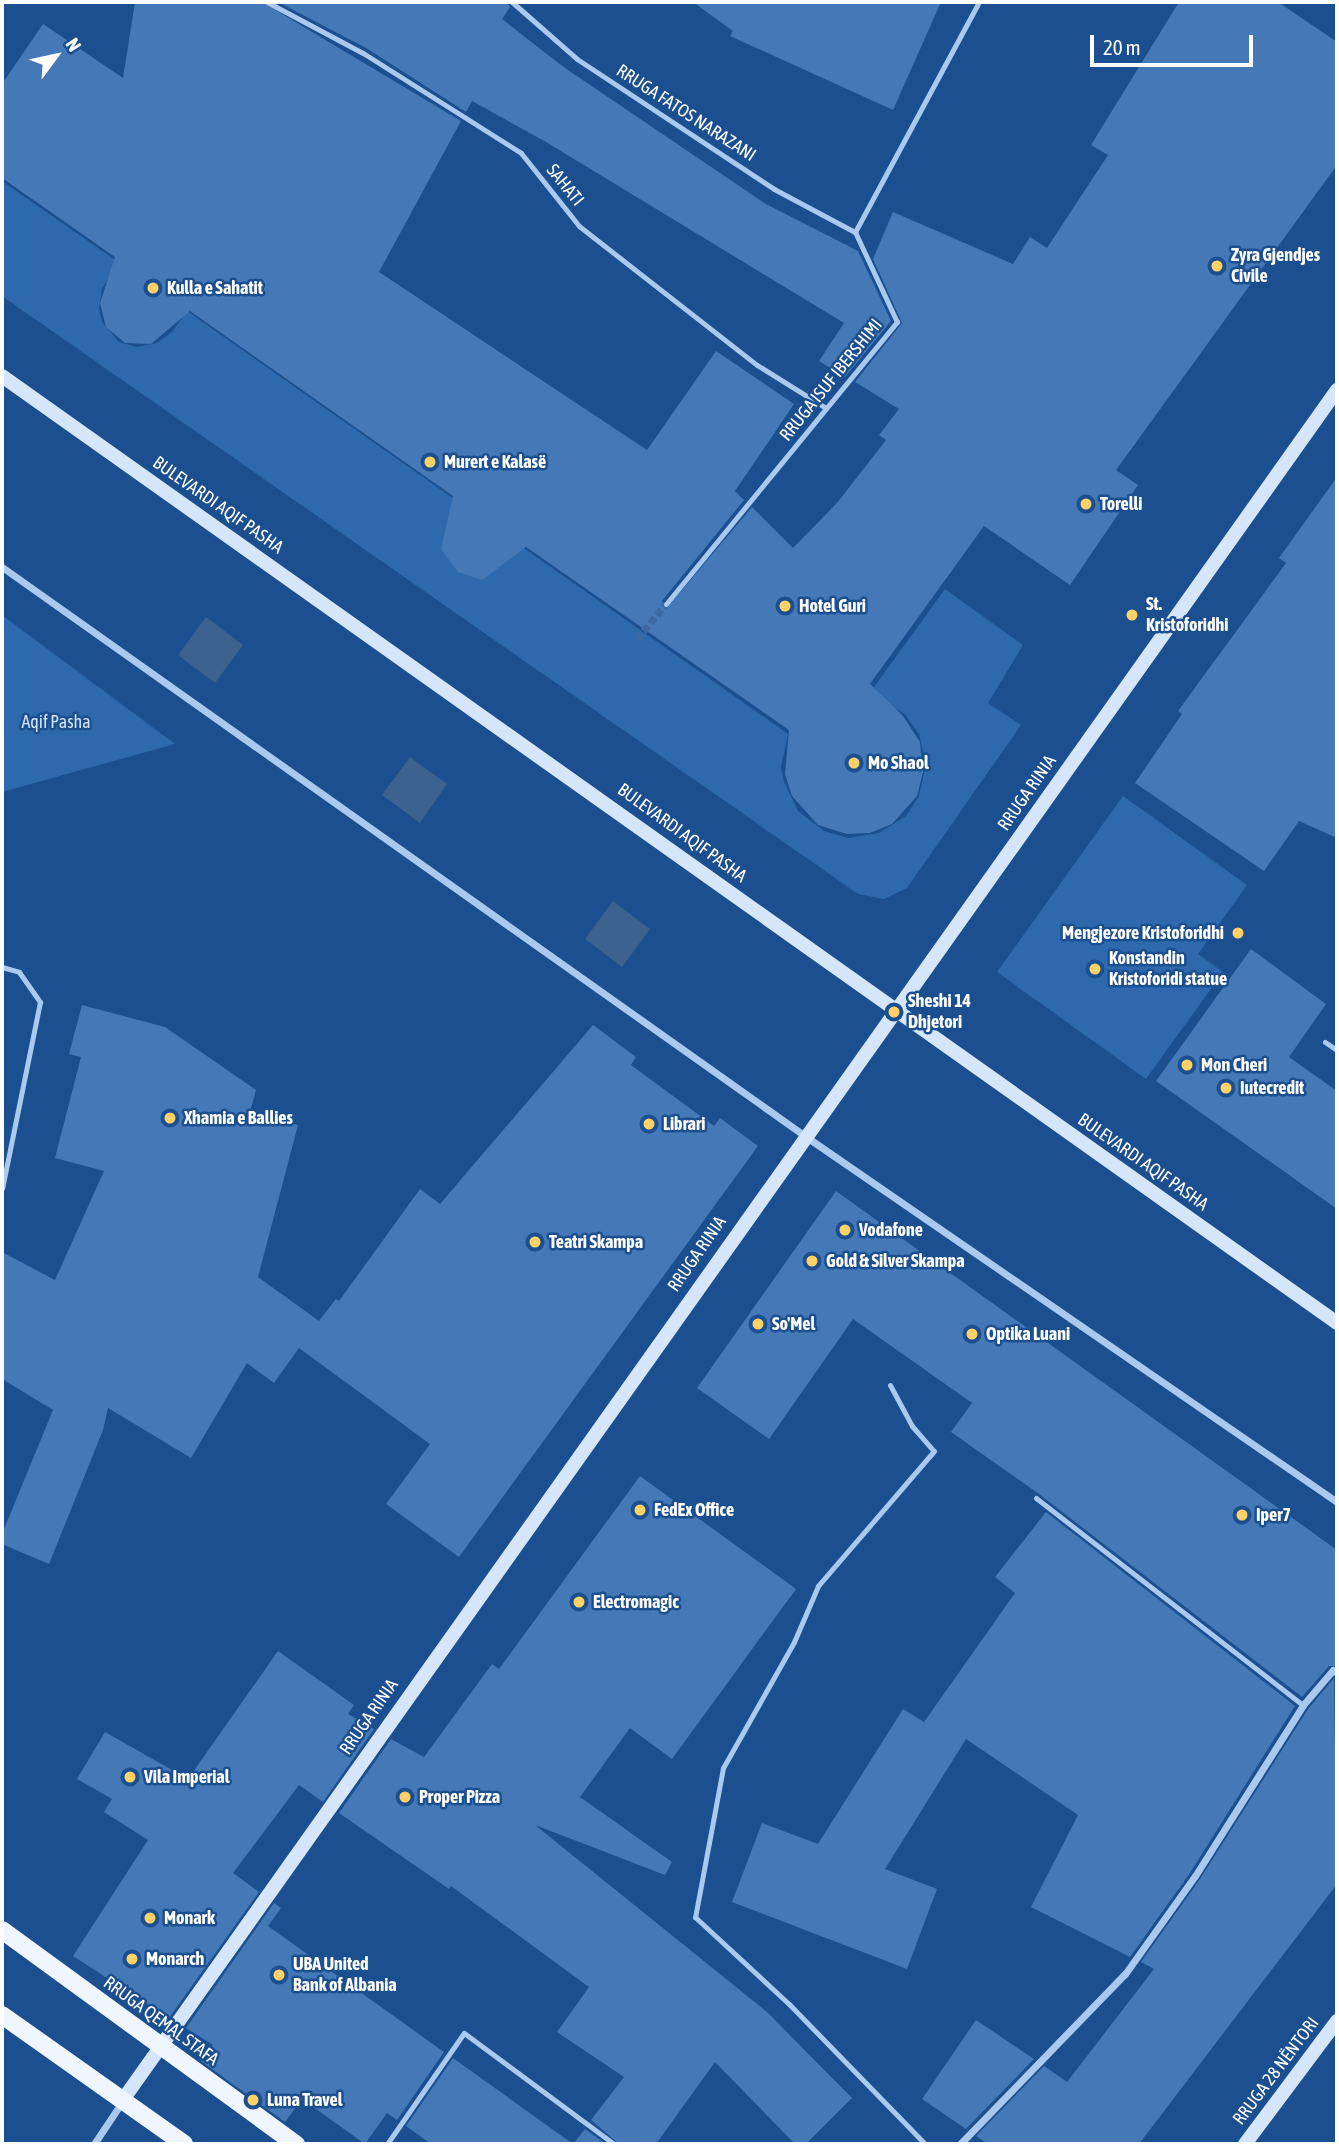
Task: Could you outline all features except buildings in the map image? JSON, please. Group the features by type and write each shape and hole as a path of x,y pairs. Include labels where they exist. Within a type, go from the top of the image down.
{"main road":[{"name":"BULEVARDI AQIF PASHA","path":"2,376 1337,1323"},
{"name":"RRUGA RINIA","path":"122,2101 1337,390"},
{"name":"RRUGA QEMAL STAFA","path":"2,1930 158,2047 296,2144"},
{"path":"2,2015 184,2144"},
{"name":"RRUGA 28 NËNTORI","path":"1245,2144 1337,2021"}],"street":[{"path":"2,567 805,1136 1337,1502"},
{"path":"960,2144 1125,1974 1195,1876 1303,1705 1334,1670 1337,1673"},
{"name":"RRUGA RINIA","path":"94,2144 122,2101"}],"lane":[{"name":"SAHATI","path":"267,2 363,53 521,153 579,226 757,365 826,408"},
{"name":"RRUGA FATOS NARAZANI","path":"512,2 577,59 775,189 855,232"},
{"path":"855,232 979,2"},
{"name":"RRUGA ISUF IBERSHIMI","path":"666,604 897,322 855,232"},
{"path":"2,967 19,972 40,1002 2,1188"},
{"path":"1325,1042 1337,1050"},
{"path":"890,1385 912,1426 934,1451 818,1586 793,1642 723,1769 695,1917 789,2004 925,2144"},
{"path":"1036,1498 1303,1705"},
{"path":"387,2144 464,2033 614,2144"}],"green space":[{"path":"2,181 118,262 102,289 99,309 102,322 119,342 137,347 157,343 173,331 187,311 788,734 781,767 784,782 798,811 824,831 848,838 879,833 906,816 919,796 926,764 919,734 905,714 869,694 945,589 1023,645 988,703 1021,725 907,888 884,899 858,894 2,296"},
{"name":"Aqif Pasha","path":"2,615 175,744 2,792"},
{"path":"1123,796 1247,885 1198,954 1223,972 1146,1079 997,972"}],"shaded area":[{"path":"206,617 243,645 215,683 178,655"},
{"path":"410,757 447,784 420,823 382,795"},
{"path":"613,901 650,929 622,967 585,939"}],"tunnel":[{"path":"637,639 666,604"}],"place":[{"name":"Zyra Gjendjes Civile","path":"1217,266"},
{"name":"Kulla e Sahatit","path":"153,288"},
{"name":"Murert e Kalasë","path":"430,462"},
{"name":"Torelli","path":"1086,504"},
{"name":"Hotel Guri","path":"785,606"},
{"name":"St. Kristoforidhi","path":"1132,615"},
{"name":"Mo Shaol","path":"854,763"},
{"name":"Mengjezore Kristoforidhi","path":"1238,933"},
{"name":"Konstandin Kristoforidi statue","path":"1095,969"},
{"name":"Sheshi 14 Dhjetori","path":"894,1012"},
{"name":"Mon Cheri","path":"1187,1065"},
{"name":"Iutecredit","path":"1226,1088"},
{"name":"Xhamia e Ballies","path":"170,1118"},
{"name":"Librari","path":"649,1124"},
{"name":"Vodafone","path":"845,1230"},
{"name":"Teatri Skampa","path":"535,1242"},
{"name":"Gold & Silver Skampa","path":"812,1261"},
{"name":"So'Mel","path":"758,1324"},
{"name":"Optika Luani","path":"972,1334"},
{"name":"FedEx Office","path":"640,1510"},
{"name":"Iper7","path":"1242,1515"},
{"name":"Electromagic","path":"579,1602"},
{"name":"Vila Imperial","path":"130,1777"},
{"name":"Proper Pizza","path":"405,1797"},
{"name":"Monark","path":"150,1918"},
{"name":"Monarch","path":"132,1959"},
{"name":"UBA United Bank of Albania","path":"279,1975"},
{"name":"Luna Travel","path":"253,2100"}]}
